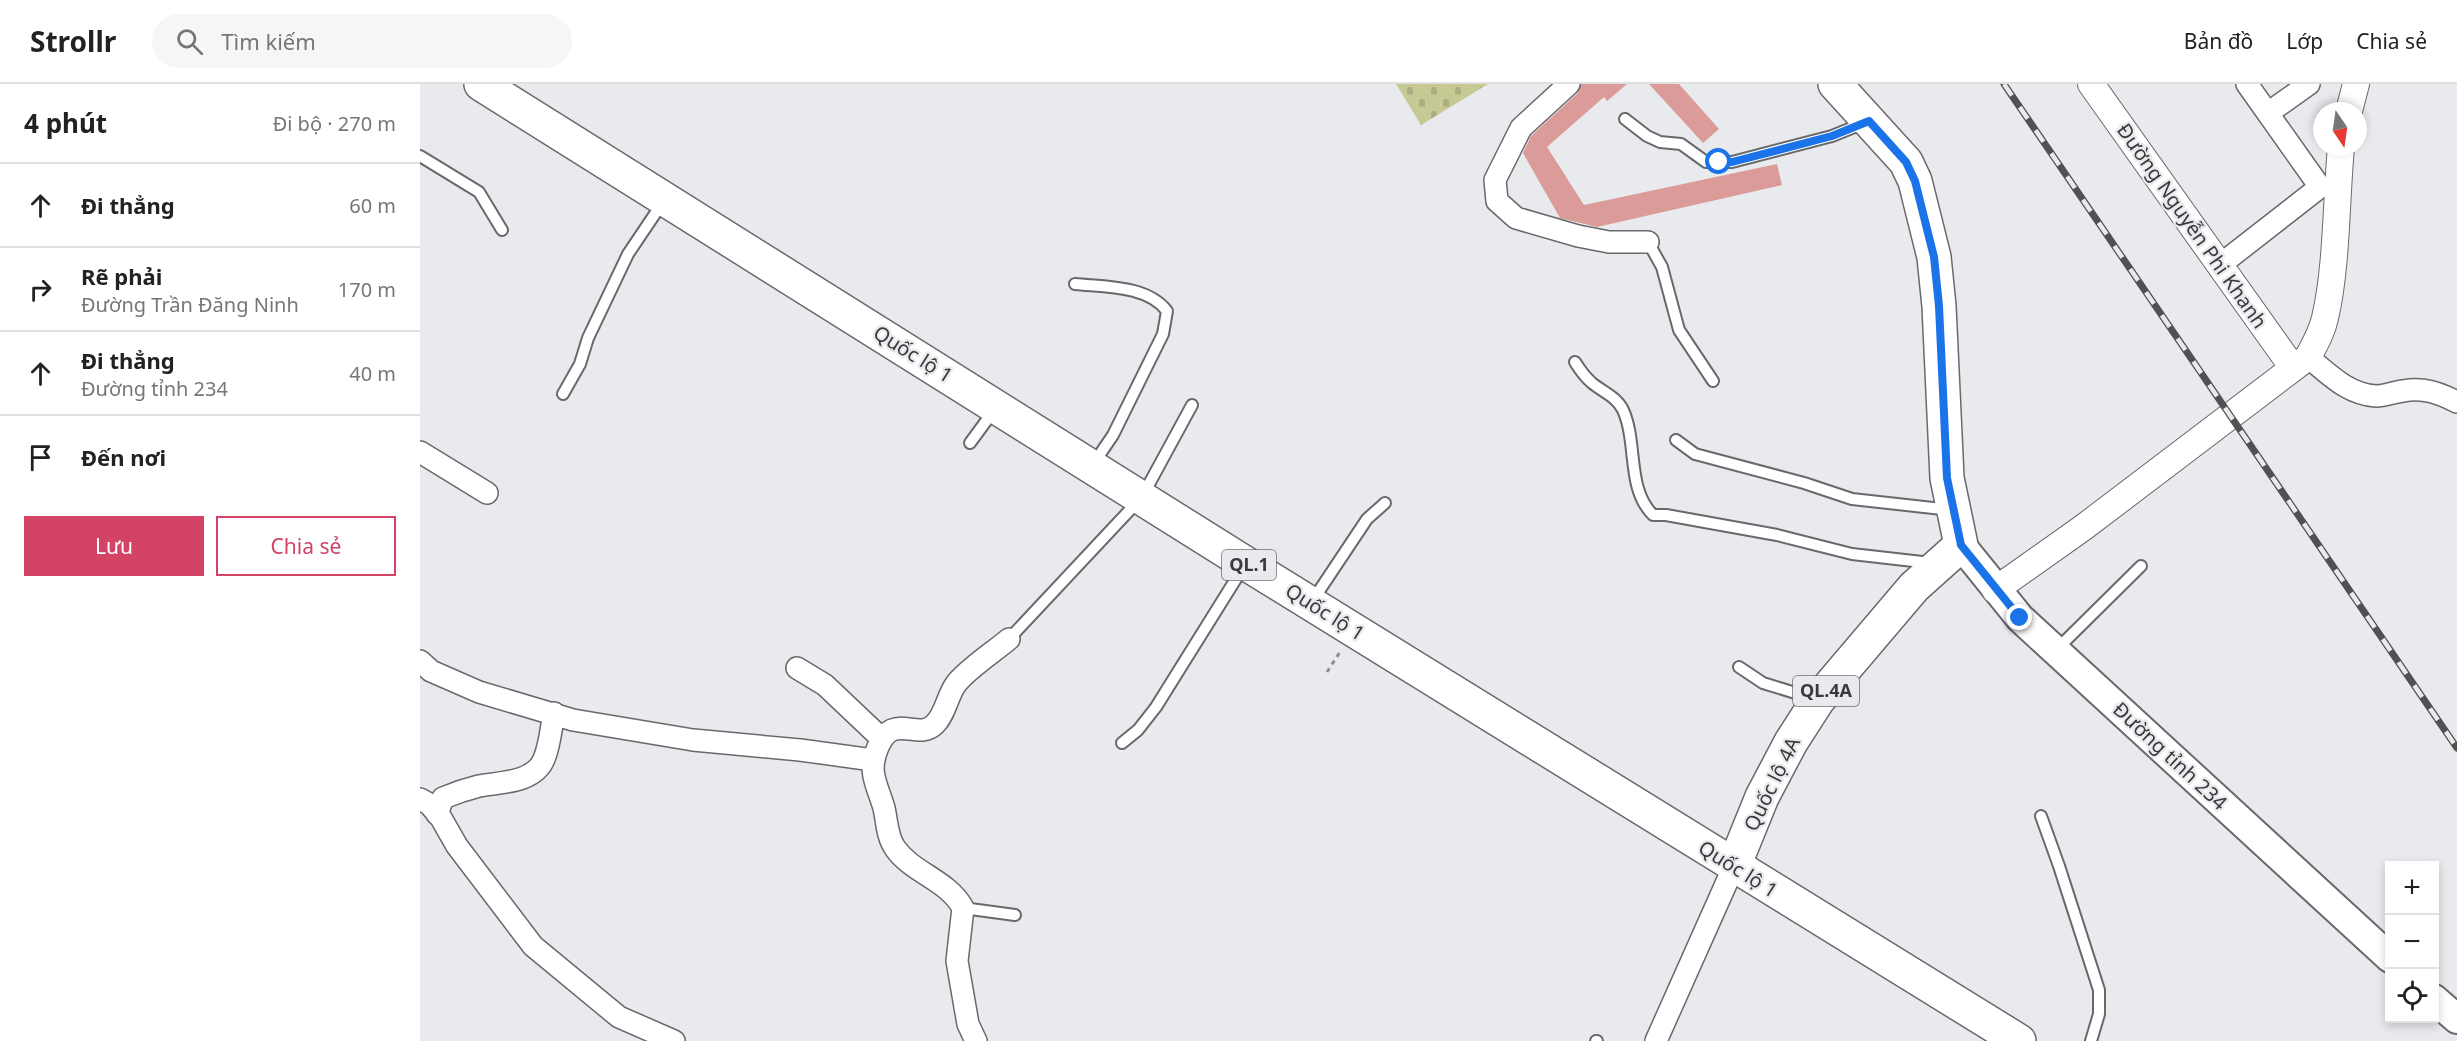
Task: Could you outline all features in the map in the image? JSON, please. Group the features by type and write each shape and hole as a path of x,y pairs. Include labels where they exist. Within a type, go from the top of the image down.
{"main road":[{"name":"Quốc lộ 1","path":"482,84 1245,563 2019,1041"},
{"path":"1835,84 1906,162 1915,181 1934,257 1939,306 1947,478 1954,510 1951,554"},
{"name":"Đường tỉnh 234","path":"1951,554 1995,590 2020,618 2385,953"},
{"name":"Quốc lộ 4A","path":"1734,866 1762,797 1791,742 1818,700 1914,587 1951,554"},
{"path":"2439,1003 2457,1019"}],"street":[{"path":"1569,84 1521,128 1495,180 1497,201 1516,218 1578,236 1609,242 1648,242"},
{"path":"2220,265 2320,187 2247,84"},
{"path":"2268,114 2310,84"},
{"path":"2351,102 2356,84"},
{"name":"Đường Nguyễn Phi Khanh","path":"2095,86 2220,265 2301,362"},
{"path":"1995,590 2084,527 2301,362 2318,340 2325,319 2332,271 2340,156"},
{"path":"2301,362 2337,383 2374,396 2416,389 2438,392 2457,402"},
{"path":"420,452 487,493"},
{"path":"976,1041 968,1024 957,961 963,908 959,900 948,890 894,847 873,776 873,760 882,739 894,729 921,731 933,727 942,717 957,683 1009,639"},
{"path":"420,661 431,671 479,692 573,720 693,740 800,750 873,760"},
{"path":"797,668 825,685 882,739"},
{"path":"437,814 443,798 466,789 509,782 535,772 544,761 554,713"},
{"path":"420,799 429,804 437,814 457,846 533,946 619,1017 674,1041"},
{"path":"1656,1041 1734,866"}],"lane":[{"path":"1626,119 1647,136 1660,142 1681,144 1706,162 1732,162 1832,136 1869,121"},
{"path":"420,156 479,192 502,230"},
{"path":"563,393 580,364 588,338 628,254 665,199"},
{"path":"1648,242 1662,267 1679,330 1713,381"},
{"path":"1074,284 1123,289 1159,300 1167,310 1163,334 1113,435 1092,466"},
{"path":"1575,362 1594,384 1605,390 1622,409 1638,488 1645,507 1653,515 1666,515 1777,535 1852,554 1951,554"},
{"path":"1009,639 1142,497 1192,405"},
{"path":"970,443 997,407"},
{"path":"1676,440 1695,454 1852,499 1954,510"},
{"path":"1311,603 1367,519 1385,503"},
{"path":"1122,743 1138,730 1156,707 1245,563"},
{"path":"2056,651 2141,566"},
{"path":"1739,668 1763,683 1818,700"},
{"path":"2041,816 2099,990 2099,1014 2091,1041"},
{"path":"963,908 1015,915"}],"green space":[{"path":"1396,84 1488,84 1421,125"}],"building":[{"path":"1581,84 1627,84 1607,101 1604,97 1547,147 1584,205 1777,164 1782,185 1597,227 1560,218 1523,153 1531,136 1578,93"},
{"path":"1649,84 1679,84 1719,129 1703,143"}],"railway":[{"path":"2004,84 2457,748"}],"route":[{"path":"1719,162 1732,162 1832,136 1869,121 1906,162 1915,181 1934,257 1939,306 1947,478 1961,545 1995,590 2020,618"}]}
